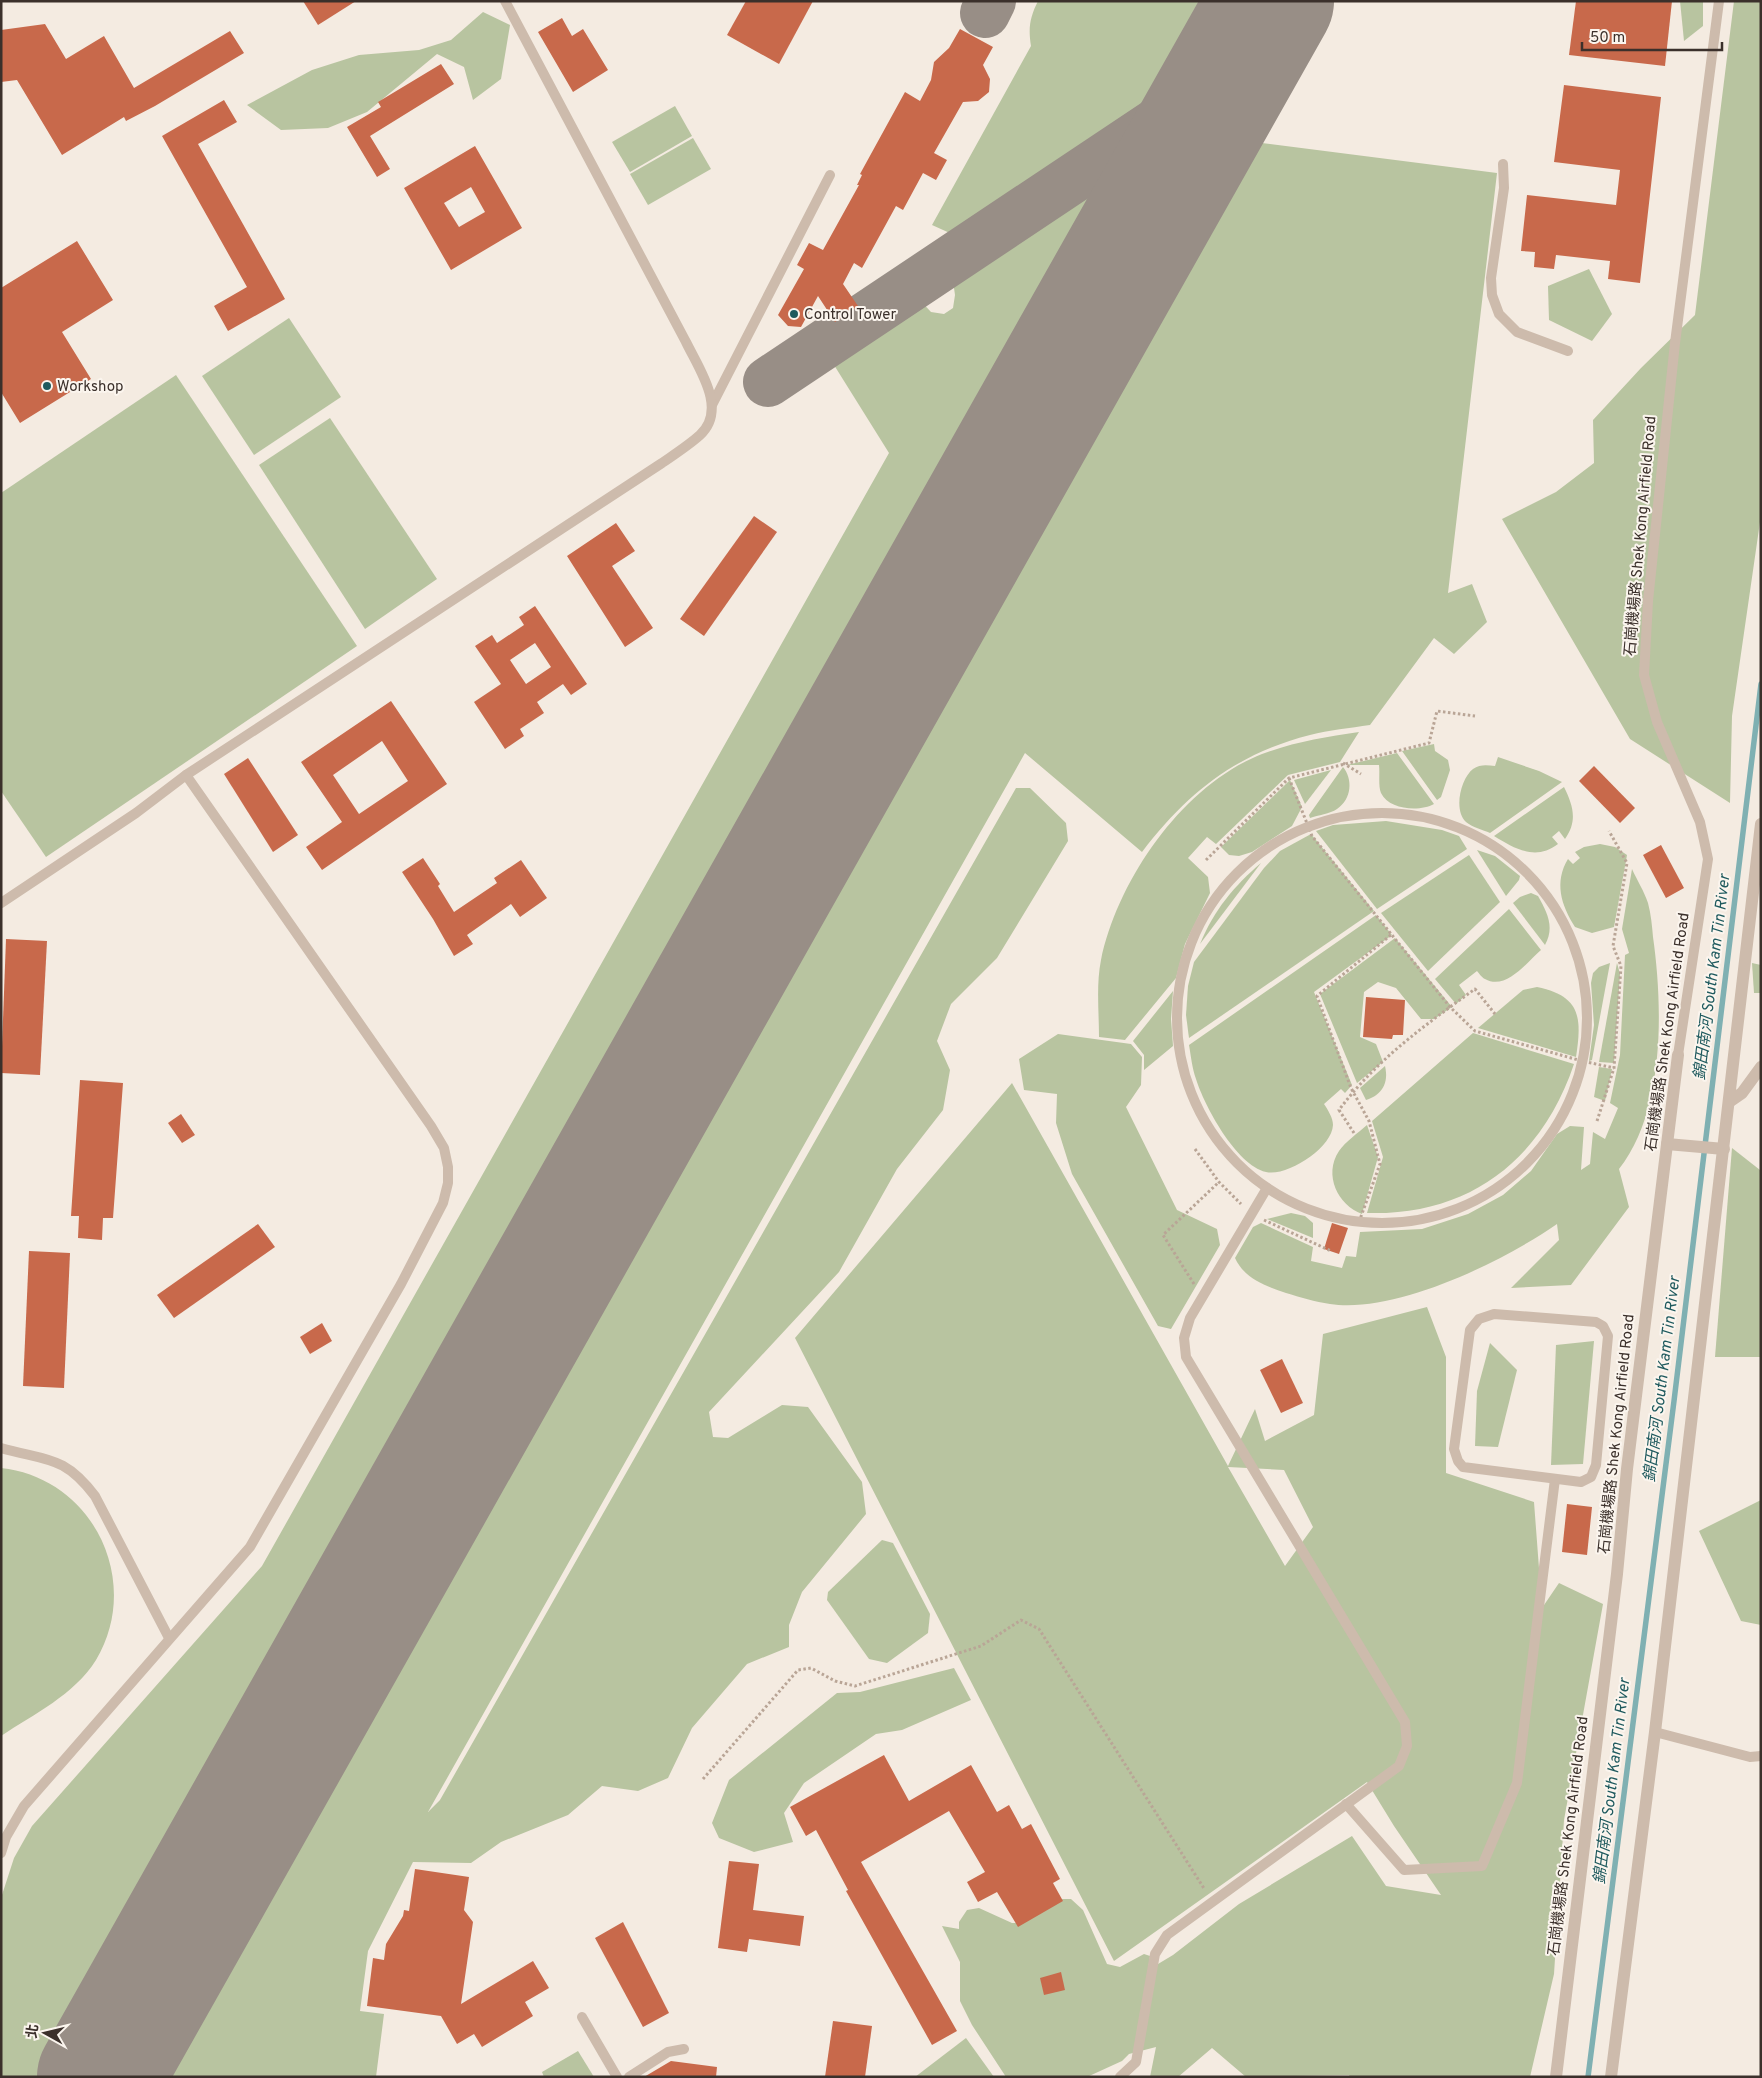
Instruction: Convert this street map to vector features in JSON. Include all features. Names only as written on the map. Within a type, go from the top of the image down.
[{"type":"street","points":[[1611,2077],[1655,1732],[1758,874],[1761,824]]},
{"type":"street","name":"石崗機場路 Shek Kong Airfield Road","points":[[1556,2077],[1678,1055]]},
{"type":"street","points":[[1730,1102],[1742,1093],[1761,1067]]},
{"type":"street","points":[[1667,1144],[1724,1149]]},
{"type":"lane","points":[[2,901],[136,813],[186,775],[662,463],[701,434],[711,419],[712,404],[706,385],[686,342],[505,1]]},
{"type":"lane","name":"石崗機場路 Shek Kong Airfield Road","points":[[1678,1055],[1708,859],[1700,822],[1657,722],[1644,675],[1648,601],[1675,343],[1719,1]]},
{"type":"lane","points":[[1503,164],[1504,188],[1491,278],[1492,295],[1499,314],[1517,332],[1568,351]]},
{"type":"lane","points":[[712,404],[830,175]]},
{"type":"lane","points":[[1,1853],[6,1837],[24,1806],[170,1638],[213,1592],[250,1547],[435,1220],[443,1203],[448,1175],[444,1148],[431,1126],[186,775]]},
{"type":"lane","points":[[1381,812],[1422,816],[1454,825],[1476,835],[1517,863],[1550,900],[1563,921],[1576,951],[1585,992],[1587,1016],[1582,1062],[1574,1090],[1551,1134],[1519,1171],[1499,1186],[1456,1210],[1432,1217],[1383,1224],[1358,1222],[1310,1210],[1266,1188],[1230,1155],[1214,1136],[1198,1107],[1180,1052],[1178,1019],[1179,994],[1190,946],[1200,923],[1228,882],[1265,849],[1309,826],[1357,813],[1381,812]]},
{"type":"lane","points":[[1120,2077],[1136,2062],[1154,1954],[1167,1935],[1399,1766],[1407,1746],[1404,1722],[1186,1357],[1184,1338],[1190,1318],[1266,1188]]},
{"type":"lane","points":[[1494,1314],[1596,1322],[1603,1326],[1608,1336],[1596,1465],[1591,1476],[1582,1482],[1555,1479],[1463,1467],[1458,1461],[1454,1449],[1470,1330],[1479,1319],[1494,1314]]},
{"type":"lane","points":[[1,1448],[47,1458],[67,1466],[80,1476],[96,1496],[170,1638]]},
{"type":"lane","points":[[1346,1804],[1404,1870],[1482,1866],[1517,1783],[1555,1479]]},
{"type":"lane","points":[[1655,1732],[1750,1757],[1761,1756]]},
{"type":"lane","points":[[582,2016],[617,2077]]},
{"type":"lane","points":[[629,2077],[668,2052],[684,2049]]},
{"type":"path","points":[[1206,860],[1289,778],[1429,743],[1437,711],[1476,716]]},
{"type":"path","points":[[1343,763],[1361,774]]},
{"type":"path","points":[[1289,778],[1312,836],[1450,1007],[1475,1031],[1582,1062],[1614,1068]]},
{"type":"path","points":[[1597,1120],[1614,1068],[1621,966],[1613,946],[1627,863],[1609,831]]},
{"type":"path","points":[[1358,1222],[1380,1164],[1369,1121],[1351,1088],[1317,996],[1392,934]]},
{"type":"path","points":[[1354,1133],[1339,1110],[1355,1088],[1402,1042],[1475,989],[1495,1014]]},
{"type":"path","points":[[1202,1298],[1164,1235],[1219,1182]]},
{"type":"path","points":[[703,1779],[798,1670],[811,1668],[835,1681],[855,1686],[981,1646],[1021,1620],[1039,1628],[1212,1901]]},
{"type":"green space","points":[[1038,1],[1217,1],[1157,109],[963,239],[932,225],[1031,46],[1030,23]]},
{"type":"green space","points":[[1680,1],[1703,1],[1703,26],[1684,41]]},
{"type":"green space","points":[[1734,1],[1761,1],[1761,515],[1732,716],[1730,803],[1630,739],[1502,519],[1556,492],[1594,463],[1593,420],[1641,368],[1695,315]]},
{"type":"green space","points":[[483,12],[510,25],[501,79],[473,100],[464,67],[437,54],[367,112],[328,128],[281,130],[247,105],[312,70],[359,55],[419,50],[451,40]]},
{"type":"green space","points":[[675,106],[692,136],[630,172],[612,142]]},
{"type":"green space","points":[[693,138],[711,169],[648,205],[630,174]]},
{"type":"green space","points":[[1254,142],[1497,173],[1448,593],[1472,584],[1487,622],[1454,654],[1434,638],[1370,725],[1332,730],[1283,743],[1236,765],[1216,778],[1177,811],[1142,852],[1025,753],[428,1812],[440,1800],[1016,788],[1030,788],[1066,823],[1068,841],[997,958],[951,1004],[937,1041],[950,1070],[943,1110],[897,1169],[839,1272],[709,1412],[713,1437],[728,1438],[782,1405],[808,1407],[862,1482],[866,1514],[802,1592],[789,1625],[789,1647],[747,1664],[692,1728],[668,1778],[638,1791],[602,1786],[568,1815],[501,1842],[471,1863],[413,1862],[368,1951],[360,2011],[384,2014],[376,2077],[162,2077]]},
{"type":"green space","points":[[1134,151],[47,2077],[1,2077],[1,1898],[14,1858],[32,1826],[262,1566],[889,453],[829,357],[916,296],[931,312],[944,314],[953,308],[955,295],[952,274]]},
{"type":"green space","points":[[1589,269],[1612,314],[1592,341],[1549,320],[1548,286]]},
{"type":"green space","points":[[289,318],[341,397],[254,455],[202,376]]},
{"type":"green space","points":[[176,375],[357,646],[46,857],[1,791],[1,493]]},
{"type":"green space","points":[[330,418],[437,579],[365,629],[259,465]]},
{"type":"green space","points":[[1359,732],[1340,762],[1288,775],[1216,844],[1207,837],[1188,858],[1208,877],[1210,893],[1185,944],[1176,978],[1125,1040],[1099,1037],[1099,969],[1110,929],[1122,898],[1139,867],[1158,838],[1181,811],[1206,788],[1233,768],[1262,754],[1298,743]]},
{"type":"green space","points":[[1434,744],[1435,751],[1448,760],[1450,770],[1441,797],[1437,800],[1402,751]]},
{"type":"green space","points":[[1397,753],[1434,804],[1428,807],[1413,809],[1391,803],[1385,799],[1380,790],[1379,765],[1347,765]]},
{"type":"green space","points":[[1498,757],[1539,771],[1562,782],[1490,833],[1466,822],[1462,817],[1459,802],[1462,787],[1469,773],[1476,767],[1495,766]]},
{"type":"green space","points":[[1343,767],[1349,783],[1346,800],[1334,811],[1310,818],[1309,815]]},
{"type":"green space","points":[[1331,770],[1305,804],[1294,780]]},
{"type":"green space","points":[[1290,780],[1302,807],[1292,826],[1252,852],[1239,856],[1229,855],[1221,847]]},
{"type":"green space","points":[[1564,787],[1572,807],[1573,819],[1572,826],[1565,839],[1559,831],[1552,837],[1558,844],[1542,852],[1526,851],[1518,849],[1494,836]]},
{"type":"green space","points":[[1386,821],[1442,830],[1459,836],[1467,849],[1377,909],[1316,831],[1333,825]]},
{"type":"green space","points":[[1311,834],[1374,911],[1189,1038],[1186,1015],[1188,986],[1194,962],[1264,868],[1280,851]]},
{"type":"green space","points":[[1600,844],[1615,847],[1627,855],[1614,927],[1592,933],[1575,927],[1563,902],[1560,885],[1561,876],[1568,859],[1573,864],[1580,858],[1575,852],[1584,847]]},
{"type":"green space","points":[[1477,850],[1495,856],[1520,876],[1506,896]]},
{"type":"green space","points":[[1469,855],[1500,902],[1428,971],[1381,913]]},
{"type":"green space","points":[[1261,863],[1200,944],[1218,909],[1242,881]]},
{"type":"green space","points":[[1632,869],[1648,903],[1656,965],[1659,1026],[1653,1089],[1645,1118],[1634,1145],[1619,1169],[1629,1207],[1571,1285],[1511,1288],[1559,1240],[1557,1224],[1508,1254],[1448,1282],[1386,1301],[1357,1305],[1319,1302],[1270,1287],[1244,1271],[1235,1258],[1253,1227],[1261,1223],[1313,1247],[1311,1261],[1342,1268],[1346,1256],[1356,1257],[1360,1232],[1422,1229],[1468,1214],[1503,1195],[1531,1171],[1557,1134],[1570,1126],[1584,1127],[1581,1170],[1590,1164],[1593,1132],[1605,1139],[1618,1108],[1610,1103],[1620,1055],[1625,955],[1629,953],[1622,929]]},
{"type":"green space","points":[[1531,893],[1538,896],[1549,920],[1550,926],[1545,945],[1513,903],[1520,897]]},
{"type":"green space","points":[[1509,909],[1541,950],[1516,974],[1501,981],[1493,982],[1485,979],[1477,971],[1459,985],[1466,995],[1456,1004],[1435,979]]},
{"type":"green space","points":[[1376,915],[1392,935],[1314,992],[1352,1085],[1345,1093],[1341,1089],[1324,1104],[1333,1122],[1331,1134],[1325,1143],[1307,1159],[1296,1165],[1285,1170],[1266,1172],[1255,1167],[1244,1158],[1223,1133],[1200,1090],[1189,1045]]},
{"type":"green space","points":[[1395,938],[1452,1007],[1434,1019],[1421,1019],[1396,988],[1378,982],[1364,992],[1360,1037],[1376,1044],[1383,1062],[1357,1083],[1320,994]]},
{"type":"green space","points":[[1610,963],[1592,1060],[1589,1061],[1594,1025],[1591,983],[1593,973],[1599,967]]},
{"type":"green space","points":[[1617,963],[1620,974],[1614,1063],[1599,1062]]},
{"type":"green space","points":[[1752,963],[1761,965],[1761,993],[1754,993]]},
{"type":"green space","points":[[1537,987],[1562,996],[1575,1011],[1579,1031],[1576,1057],[1478,1028],[1523,990]]},
{"type":"green space","points":[[1173,991],[1171,1019],[1173,1046],[1144,1070],[1144,1055],[1133,1041]]},
{"type":"green space","points":[[1473,1033],[1574,1064],[1560,1098],[1543,1128],[1522,1154],[1497,1175],[1469,1192],[1438,1204],[1404,1211],[1367,1213],[1383,1157],[1372,1121]]},
{"type":"green space","points":[[1058,1034],[1131,1044],[1142,1057],[1141,1085],[1126,1107],[1177,1210],[1217,1229],[1220,1245],[1171,1329],[1158,1326],[1072,1174],[1056,1123],[1057,1094],[1024,1090],[1019,1059]]},
{"type":"green space","points":[[1385,1066],[1386,1078],[1383,1088],[1372,1098],[1366,1100],[1360,1088]]},
{"type":"green space","points":[[1599,1067],[1612,1069],[1605,1101],[1594,1097]]},
{"type":"green space","points":[[1012,1083],[1228,1466],[1255,1409],[1265,1441],[1314,1415],[1323,1334],[1427,1307],[1446,1357],[1446,1473],[1534,1502],[1542,1608],[1559,1583],[1603,1604],[1564,1820],[1554,1974],[1530,2077],[1350,2077],[1349,2075],[1246,2077],[1212,2048],[1178,2077],[1150,2077],[1156,2047],[1129,2054],[1122,2061],[1087,2077],[1006,2077],[972,2025],[960,2001],[960,1962],[942,1926],[959,1929],[959,1922],[967,1910],[979,1908],[1012,1923],[1021,1923],[1059,1899],[1071,1899],[1083,1910],[1107,1964],[1120,1967],[1144,1954],[1150,1956],[1148,1970],[1173,1955],[1239,1904],[1352,1836],[1386,1886],[1441,1895],[1394,1826],[1367,1782],[1114,1961],[795,1338]],"holes":[[[1228,1467],[1284,1470],[1313,1527],[1285,1566]]]},
{"type":"green space","points":[[1367,1125],[1378,1157],[1362,1214],[1353,1210],[1340,1196],[1333,1179],[1332,1170],[1334,1160],[1339,1151]]},
{"type":"green space","points":[[1732,1148],[1760,1170],[1761,1173],[1761,1357],[1715,1357]]},
{"type":"green space","points":[[1291,1213],[1305,1216],[1313,1223],[1313,1238],[1267,1219]]},
{"type":"green space","points":[[1594,1341],[1583,1464],[1551,1465],[1556,1345]]},
{"type":"green space","points":[[1490,1343],[1517,1370],[1498,1447],[1475,1446],[1477,1391]]},
{"type":"green space","points":[[1,1468],[33,1476],[61,1491],[84,1512],[101,1538],[111,1567],[114,1598],[109,1629],[96,1660],[87,1672],[77,1684],[53,1703],[1,1736]]},
{"type":"green space","points":[[1761,1500],[1761,1625],[1741,1621],[1699,1531]]},
{"type":"green space","points":[[882,1540],[893,1543],[930,1614],[928,1633],[887,1663],[869,1659],[827,1600],[828,1592]]},
{"type":"green space","points":[[954,1668],[971,1700],[902,1730],[876,1734],[804,1783],[784,1813],[793,1842],[754,1852],[719,1838],[712,1823],[729,1780],[837,1693],[860,1692]]},
{"type":"green space","points":[[966,2038],[994,2077],[915,2077]]},
{"type":"green space","points":[[578,2051],[594,2077],[544,2077],[542,2072]]},
{"type":"building","points":[[303,1],[356,1],[318,25]]},
{"type":"building","points":[[746,1],[813,1],[779,64],[727,35]]},
{"type":"building","points":[[1576,1],[1672,1],[1665,66],[1569,55]]},
{"type":"building","points":[[562,18],[572,36],[583,29],[608,70],[573,92],[538,32]]},
{"type":"building","points":[[45,24],[66,59],[104,36],[134,88],[230,31],[244,53],[155,106],[126,121],[124,117],[62,155],[17,80],[1,82],[1,30]]},
{"type":"building","points":[[960,29],[993,47],[983,65],[990,79],[989,92],[978,101],[963,102],[934,153],[947,160],[936,180],[923,173],[903,210],[896,206],[862,268],[854,263],[843,284],[858,306],[835,322],[818,296],[801,327],[788,326],[778,315],[804,269],[797,265],[809,243],[823,250],[859,185],[857,185],[862,175],[860,174],[905,92],[920,101],[931,80],[934,62],[949,48]]},
{"type":"building","points":[[441,64],[454,84],[370,136],[390,169],[377,177],[347,127],[381,107],[378,102]]},
{"type":"building","points":[[1564,85],[1661,97],[1640,283],[1608,279],[1610,261],[1556,255],[1554,269],[1534,267],[1535,252],[1521,251],[1527,195],[1616,205],[1620,170],[1554,162]]},
{"type":"building","points":[[224,100],[237,122],[198,144],[285,299],[228,331],[214,306],[247,287],[162,136]]},
{"type":"building","points":[[475,146],[522,228],[451,270],[404,188]],"holes":[[[471,187],[485,212],[459,227],[444,203]]]},
{"type":"building","points":[[77,241],[113,300],[62,332],[91,379],[20,423],[1,392],[1,288]]},
{"type":"building","points":[[754,516],[777,532],[704,636],[680,619]]},
{"type":"building","points":[[616,523],[635,551],[612,566],[653,628],[625,647],[567,556]]},
{"type":"building","points":[[535,606],[587,684],[571,695],[563,684],[537,702],[544,713],[520,729],[524,736],[505,749],[474,702],[501,684],[475,646],[492,635],[497,643],[524,625],[519,617]],"holes":[[[535,643],[551,667],[526,684],[510,660]]]},
{"type":"building","points":[[391,701],[447,784],[322,870],[306,847],[342,822],[301,762]],"holes":[[[382,741],[408,781],[359,814],[333,775]]]},
{"type":"building","points":[[248,758],[298,835],[273,852],[224,774]]},
{"type":"building","points":[[1594,766],[1635,808],[1620,823],[1579,781]]},
{"type":"building","points":[[1661,845],[1684,888],[1666,898],[1643,855]]},
{"type":"building","points":[[423,858],[440,884],[438,886],[454,912],[497,883],[494,878],[521,860],[547,898],[520,917],[511,904],[467,935],[473,944],[454,956],[433,919],[402,872]]},
{"type":"building","points":[[6,939],[47,941],[40,1075],[1,1073]]},
{"type":"building","points":[[1366,997],[1405,1000],[1403,1035],[1393,1035],[1392,1039],[1363,1037]]},
{"type":"building","points":[[80,1080],[123,1083],[113,1218],[103,1218],[102,1240],[78,1238],[79,1216],[71,1216]]},
{"type":"building","points":[[181,1114],[195,1135],[182,1143],[168,1123]]},
{"type":"building","points":[[1332,1223],[1348,1228],[1339,1254],[1324,1249]]},
{"type":"building","points":[[258,1224],[275,1247],[174,1318],[157,1295]]},
{"type":"building","points":[[29,1251],[70,1253],[64,1388],[23,1386]]},
{"type":"building","points":[[322,1323],[332,1341],[310,1354],[300,1337]]},
{"type":"building","points":[[1282,1359],[1303,1403],[1281,1413],[1260,1370]]},
{"type":"building","points":[[1567,1504],[1592,1507],[1587,1555],[1562,1552]]},
{"type":"building","points":[[884,1755],[909,1801],[971,1765],[997,1812],[1009,1805],[1022,1829],[1031,1824],[1060,1879],[1053,1883],[1063,1901],[1018,1927],[997,1892],[978,1902],[967,1882],[985,1872],[949,1811],[861,1862],[957,2031],[932,2045],[846,1891],[848,1890],[816,1830],[806,1836],[790,1807]]},
{"type":"building","points":[[729,1861],[759,1864],[753,1910],[804,1916],[800,1946],[749,1939],[747,1952],[718,1948]]},
{"type":"building","points":[[415,1869],[469,1877],[464,1910],[473,1922],[461,2004],[533,1961],[549,1988],[525,2002],[533,2016],[482,2047],[474,2034],[457,2044],[441,2016],[367,2006],[373,1958],[384,1960],[386,1944],[403,1916],[404,1910],[409,1911]]},
{"type":"building","points":[[623,1922],[669,2013],[643,2027],[595,1938]]},
{"type":"building","points":[[1061,1972],[1065,1990],[1044,1995],[1040,1978]]},
{"type":"building","points":[[833,2021],[872,2026],[865,2077],[825,2077]]},
{"type":"building","points":[[671,2061],[717,2067],[716,2077],[644,2077]]},
{"type":"waterway","name":"錦田南河 South Kam Tin River","points":[[1588,2077],[1674,1401],[1761,684]]},
{"type":"taxiway","points":[[985,13],[991,1]]},
{"type":"taxiway","points":[[768,382],[1231,73]]},
{"type":"runway","points":[[100,2077],[1271,1]]},
{"type":"place","name":"Control Tower","points":[[794,314]]},
{"type":"place","name":"Workshop","points":[[47,386]]}]
